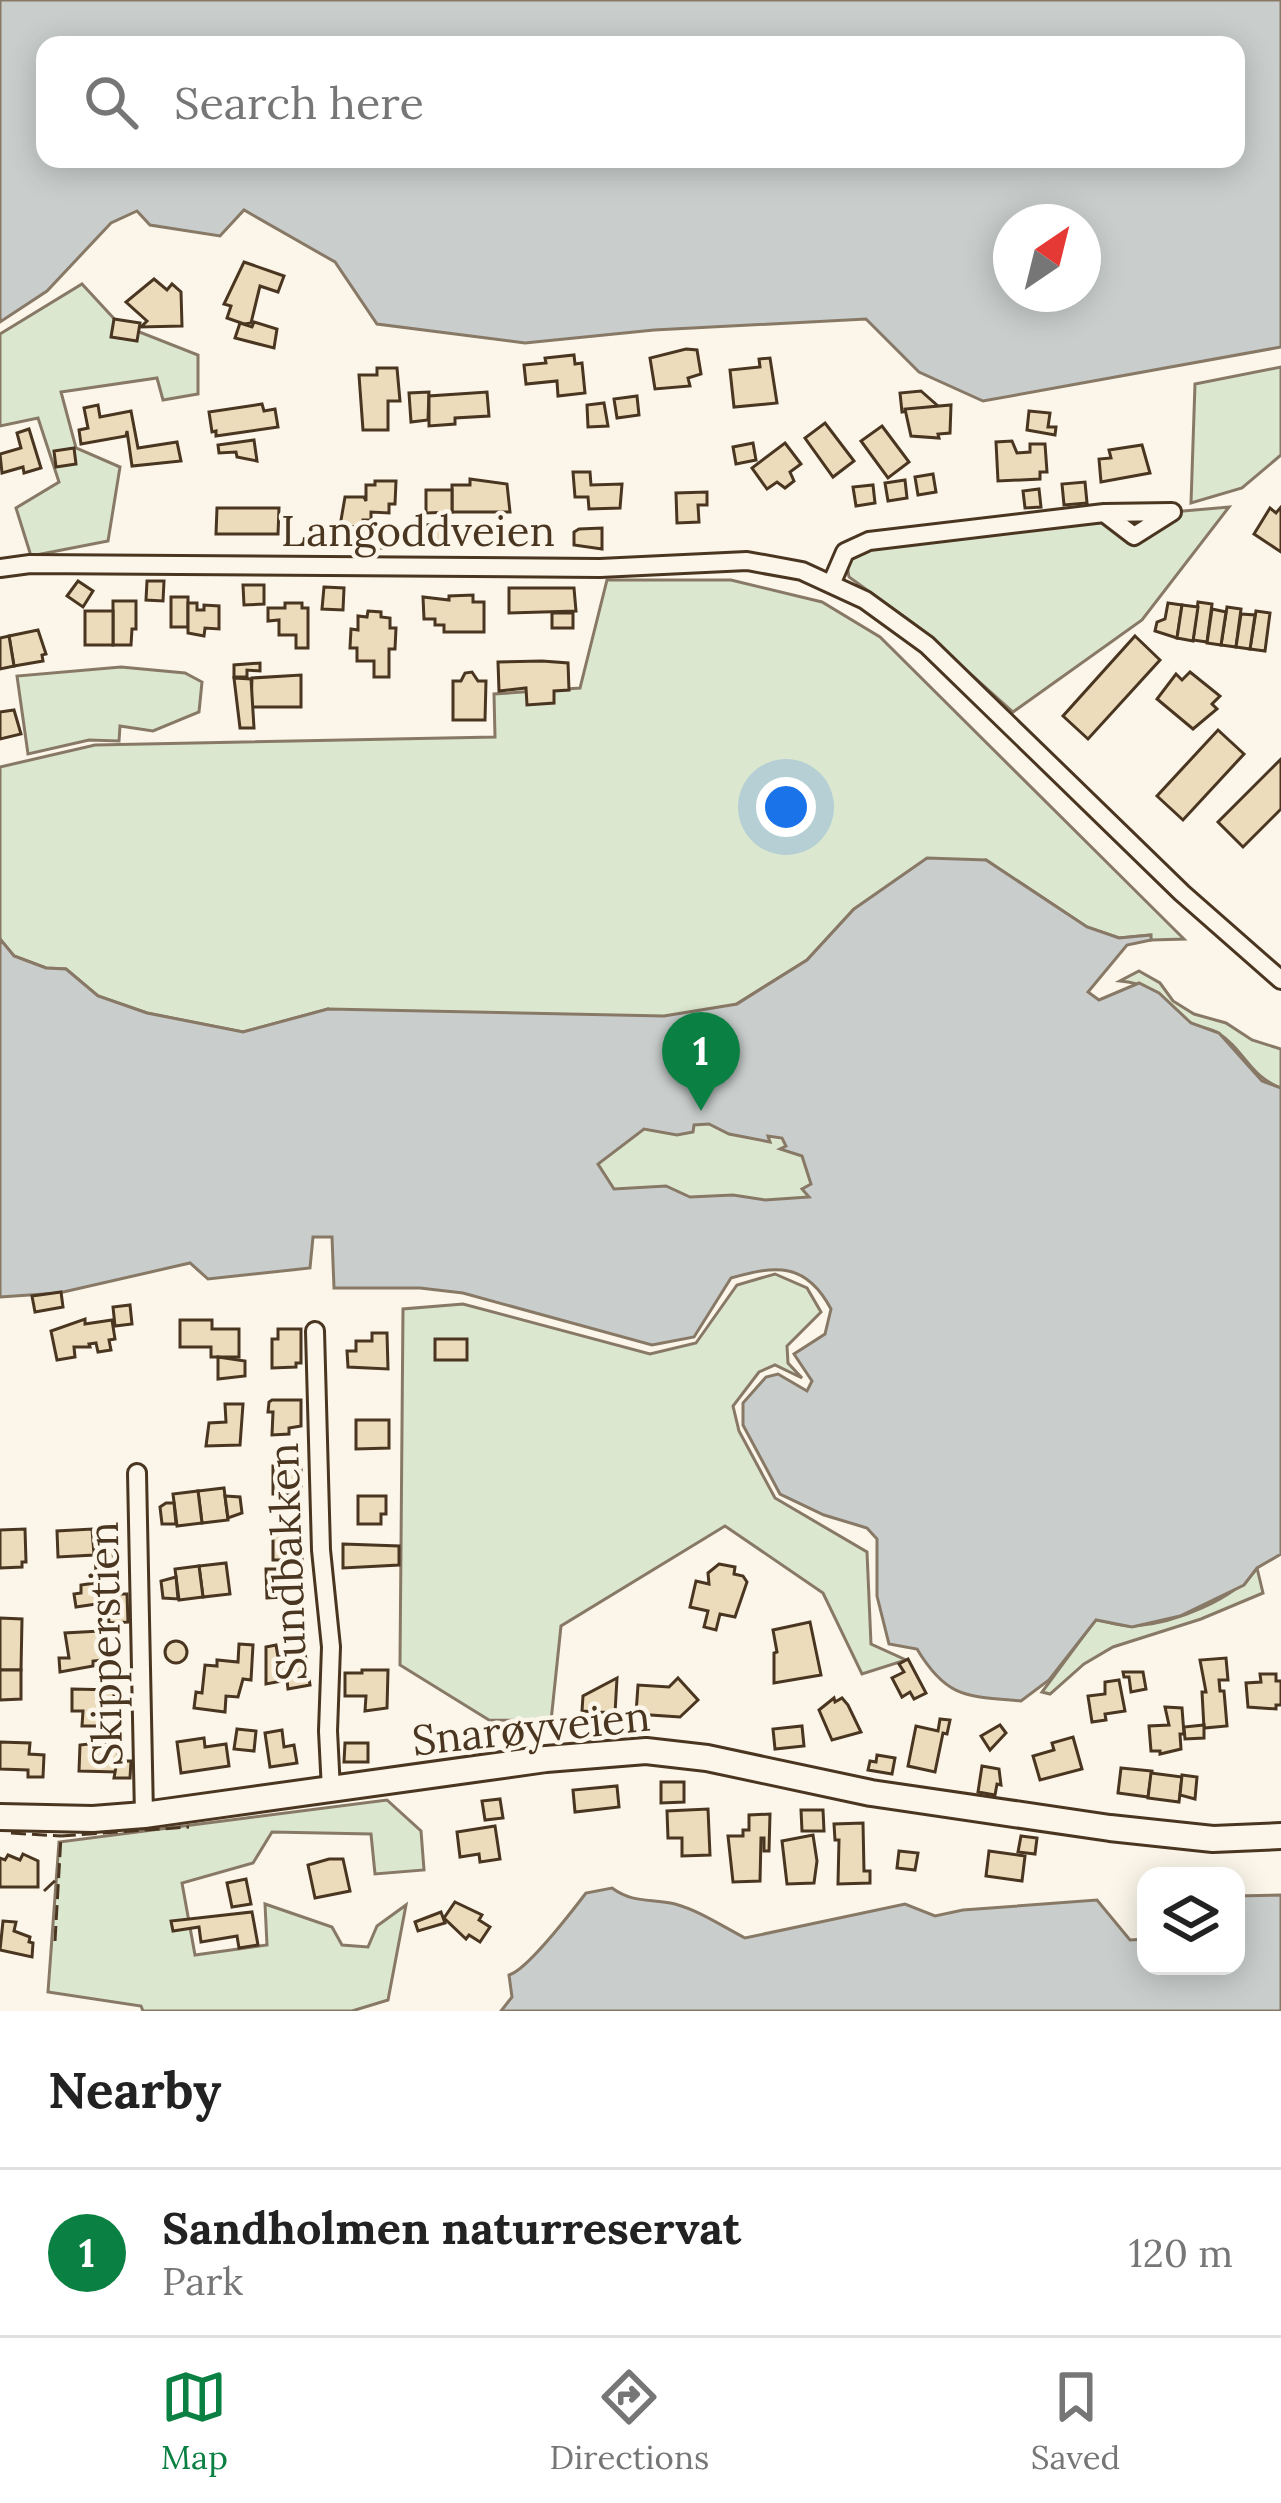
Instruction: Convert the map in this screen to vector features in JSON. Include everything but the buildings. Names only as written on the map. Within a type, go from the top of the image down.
[{"type":"street","points":[[832,582],[845,552],[869,541],[1105,513]]},
{"type":"street","name":"Langoddveien","points":[[0,568],[30,564],[600,568],[747,561],[778,564],[832,582],[928,645],[1182,893],[1281,980]]},
{"type":"street","name":"Sundbakken","points":[[315,1331],[321,1550],[332,1647],[331,1790]]},
{"type":"street","name":"Skipperstien","points":[[137,1473],[144,1815]]},
{"type":"street","name":"Snarøyveien","points":[[0,1817],[144,1815],[546,1759],[646,1750],[871,1793],[1110,1828],[1213,1839],[1281,1836]]},
{"type":"green space","points":[[82,284],[119,324],[198,355],[198,394],[163,400],[157,378],[61,392],[76,448],[120,467],[108,541],[31,556],[16,508],[59,482],[38,418],[0,426],[0,334]]},
{"type":"green space","points":[[1281,367],[1281,455],[1242,488],[1191,503],[1195,384]]},
{"type":"green space","points":[[1229,507],[1142,620],[1013,712],[918,627],[849,577],[846,560],[869,541],[1104,513],[1134,536],[1172,512]]},
{"type":"green space","points":[[607,580],[731,580],[822,602],[880,637],[1184,939],[1119,938],[1087,927],[986,860],[854,909],[807,960],[738,1003],[936,1214],[475,1200],[328,1009],[243,1032],[147,1013],[98,996],[66,969],[46,968],[14,956],[0,939],[0,767],[95,745],[495,737],[494,694],[580,688]]},
{"type":"green space","points":[[121,667],[185,673],[202,682],[199,712],[153,731],[120,726],[119,741],[89,740],[28,754],[17,676]]},
{"type":"green space","points":[[1139,971],[1194,1014],[1281,1049],[1281,1088],[1261,1077],[1218,1033],[1191,1023],[1144,986],[1120,981]]},
{"type":"green space","points":[[775,1274],[807,1288],[821,1312],[787,1346],[788,1363],[802,1378],[775,1365],[759,1372],[733,1406],[739,1431],[775,1498],[867,1552],[871,1644],[906,1660],[862,1674],[823,1593],[725,1526],[561,1626],[551,1721],[489,1720],[400,1665],[403,1309],[463,1304],[650,1354],[696,1343],[737,1285]]},
{"type":"green space","points":[[1257,1568],[1263,1593],[1113,1647],[1084,1664],[1050,1694],[1042,1692],[1096,1619],[1135,1626],[1185,1615],[1218,1600]]},
{"type":"green space","points":[[387,1800],[421,1831],[424,1870],[375,1874],[371,1834],[272,1832],[253,1863],[182,1883],[195,1955],[267,1945],[265,1904],[332,1927],[342,1945],[368,1947],[377,1926],[406,1905],[388,2000],[352,2011],[143,2011],[141,2006],[48,1992],[59,1842]]},
{"type":"shaded area","points":[[0,0],[1281,0],[1281,347],[983,401],[919,372],[866,319],[654,330],[525,343],[377,324],[335,262],[244,210],[220,236],[150,225],[137,211],[111,223],[47,291],[0,322]]},
{"type":"shaded area","points":[[927,858],[986,860],[1087,927],[1119,938],[1151,935],[1151,940],[1127,945],[1088,992],[1099,1000],[1139,983],[1159,993],[1191,1023],[1219,1033],[1262,1081],[1281,1088],[1281,1554],[1257,1568],[1244,1585],[1180,1616],[1132,1627],[1096,1620],[1049,1680],[1021,1701],[960,1692],[938,1678],[917,1649],[889,1644],[877,1596],[877,1539],[867,1528],[780,1494],[743,1425],[743,1403],[766,1377],[778,1374],[807,1391],[812,1381],[794,1354],[825,1334],[831,1309],[800,1275],[776,1270],[731,1278],[694,1337],[652,1345],[463,1293],[334,1288],[332,1237],[313,1237],[310,1268],[208,1279],[190,1263],[59,1293],[0,1297],[0,939],[14,956],[46,968],[66,969],[98,996],[147,1013],[243,1032],[328,1009],[664,1016],[737,1004],[807,960],[854,909]],"holes":[[[709,1124],[729,1134],[770,1142],[768,1136],[782,1138],[786,1146],[780,1149],[802,1156],[811,1184],[802,1189],[809,1197],[690,1197],[666,1186],[614,1189],[598,1164],[644,1129],[677,1135],[693,1132],[694,1125]]]},
{"type":"shaded area","points":[[612,1888],[635,1899],[684,1907],[745,1938],[905,1904],[935,1916],[1097,1900],[1130,1940],[1137,1940],[1137,1975],[1245,1975],[1245,1896],[1281,1895],[1281,2011],[501,2011],[512,1997],[509,1975],[538,1951],[586,1893]]},
{"type":"fence","points":[[55,1941],[61,1836],[189,1827]]},
{"type":"fence","points":[[11,1833],[61,1836]]},
{"type":"fence","points":[[44,1891],[59,1877]]},
{"type":"place","name":"Sandholmen naturreservat","points":[[701,1111]]}]
